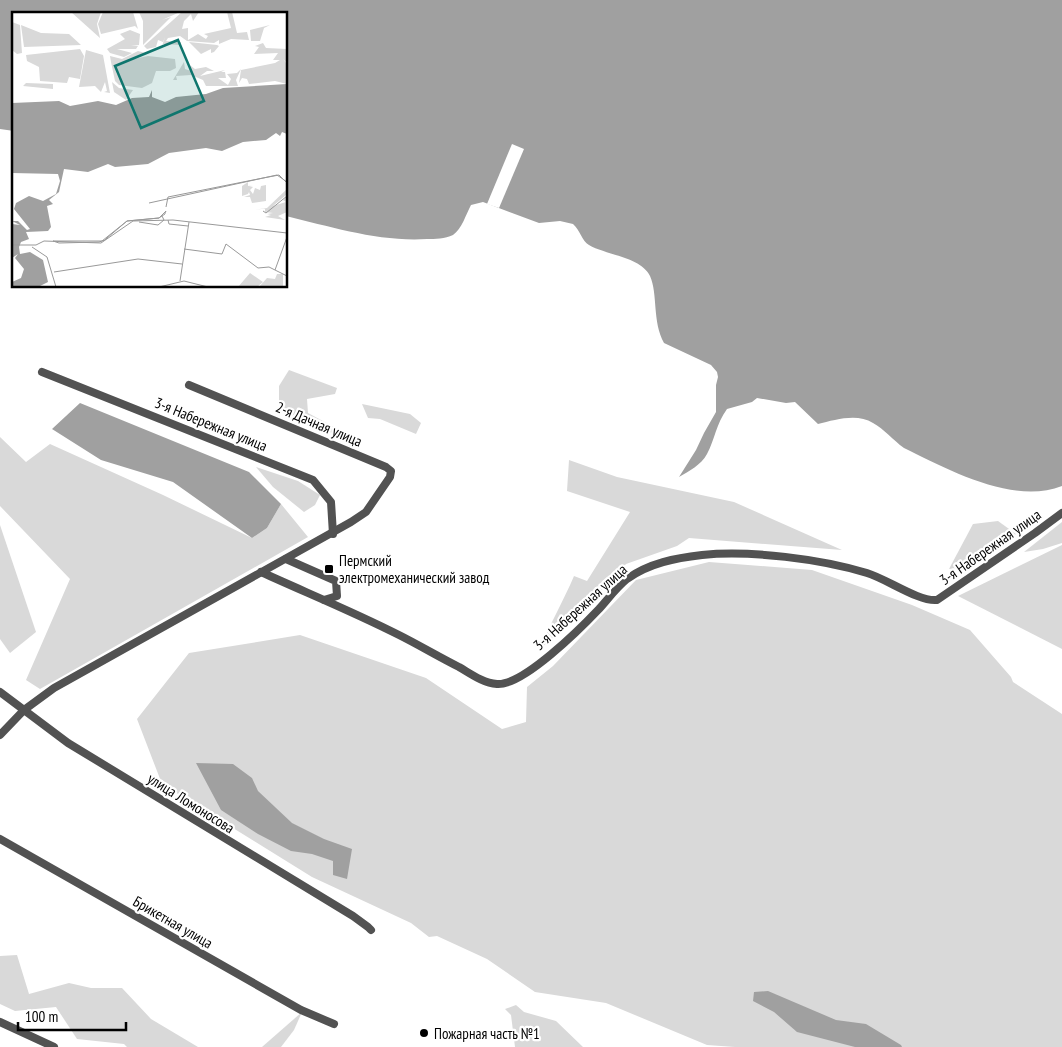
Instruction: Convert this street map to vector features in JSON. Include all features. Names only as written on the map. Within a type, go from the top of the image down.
[{"type":"street","name":"3-я Набережная улица","points":[[42,372],[313,480],[331,502],[333,534]]},
{"type":"street","name":"2-я Дачная улица","points":[[189,385],[390,469],[390,477],[366,512],[333,534]]},
{"type":"street","name":"3-я Набережная улица","points":[[261,572],[398,634],[484,681],[504,684],[516,679],[571,637],[627,580],[654,565],[672,559],[703,555],[749,554],[818,562],[867,573],[922,598],[937,600],[1062,513]]},
{"type":"street","points":[[0,735],[24,710],[54,688],[261,572],[333,534]]},
{"type":"street","points":[[286,559],[336,581],[337,596],[324,600]]},
{"type":"street","name":"улица Ломоносова","points":[[0,692],[68,743],[353,916],[371,930]]},
{"type":"street","name":"Брикетная улица","points":[[0,839],[301,1010],[334,1024]]},
{"type":"street","points":[[0,1022],[54,1047]]},
{"type":"shaded area","points":[[0,0],[1062,0],[1062,486],[1043,491],[1023,491],[981,482],[961,475],[904,448],[881,428],[867,420],[846,418],[818,424],[795,402],[786,403],[757,398],[752,402],[727,409],[720,420],[710,448],[704,458],[679,477],[716,412],[716,385],[718,377],[717,372],[711,365],[664,343],[656,317],[654,291],[650,276],[639,265],[631,260],[589,245],[573,224],[560,221],[539,223],[483,202],[471,205],[461,225],[453,235],[437,239],[373,236],[288,216],[288,12],[12,12],[12,131],[0,129]]},
{"type":"shaded area","points":[[289,370],[337,388],[335,394],[307,399],[308,413],[358,440],[308,426],[283,410],[279,404],[279,386]]},
{"type":"shaded area","points":[[80,403],[249,472],[281,504],[267,528],[252,538],[173,482],[101,460],[52,429]]},
{"type":"shaded area","points":[[362,404],[410,414],[421,423],[416,434],[380,419],[368,418]]},
{"type":"shaded area","points":[[0,437],[26,462],[50,444],[252,538],[267,528],[281,504],[308,537],[40,689],[26,680],[70,579],[0,506]]},
{"type":"shaded area","points":[[569,460],[617,477],[734,502],[842,550],[689,538],[677,546],[626,564],[574,620],[541,648],[574,576],[587,581],[630,512],[567,491]]},
{"type":"shaded area","points":[[256,467],[298,481],[320,495],[315,505],[304,512],[273,487]]},
{"type":"shaded area","points":[[998,521],[1016,534],[966,567],[949,569],[973,524]]},
{"type":"shaded area","points":[[1062,522],[1062,543],[1024,552]]},
{"type":"shaded area","points":[[0,525],[36,632],[10,653],[0,639]]},
{"type":"shaded area","points":[[1062,545],[1062,649],[958,596]]},
{"type":"shaded area","points":[[709,562],[812,570],[912,605],[970,630],[1011,677],[1013,682],[1062,714],[1062,1047],[735,1047],[707,1045],[606,1003],[535,992],[487,959],[437,936],[429,937],[411,923],[312,877],[162,784],[137,719],[189,653],[300,635],[426,678],[502,729],[526,722],[527,687],[553,666],[636,580]]},
{"type":"shaded area","points":[[196,763],[233,764],[252,778],[258,791],[292,823],[324,839],[352,849],[347,879],[333,875],[333,861],[312,854],[291,851],[258,834],[221,810]]},
{"type":"shaded area","points":[[17,955],[29,994],[69,983],[91,988],[122,988],[151,1019],[198,1047],[127,1047],[124,1044],[77,1039],[56,1007],[15,1011],[0,1004],[0,956]]},
{"type":"shaded area","points":[[768,991],[836,1020],[866,1024],[902,1047],[855,1047],[797,1032],[774,1012],[753,1001],[754,992]]},
{"type":"shaded area","points":[[516,1005],[524,1012],[556,1021],[583,1047],[515,1047],[511,1015],[505,1009]]},
{"type":"shaded area","points":[[302,1012],[294,1030],[281,1047],[262,1047]]},
{"type":"pier","points":[[512,144],[524,149],[499,208],[487,204]]},
{"type":"place","name":"Пермский электромеханический завод","points":[[329,569]]},
{"type":"place","name":"Пожарная часть №1","points":[[424,1033]]}]
